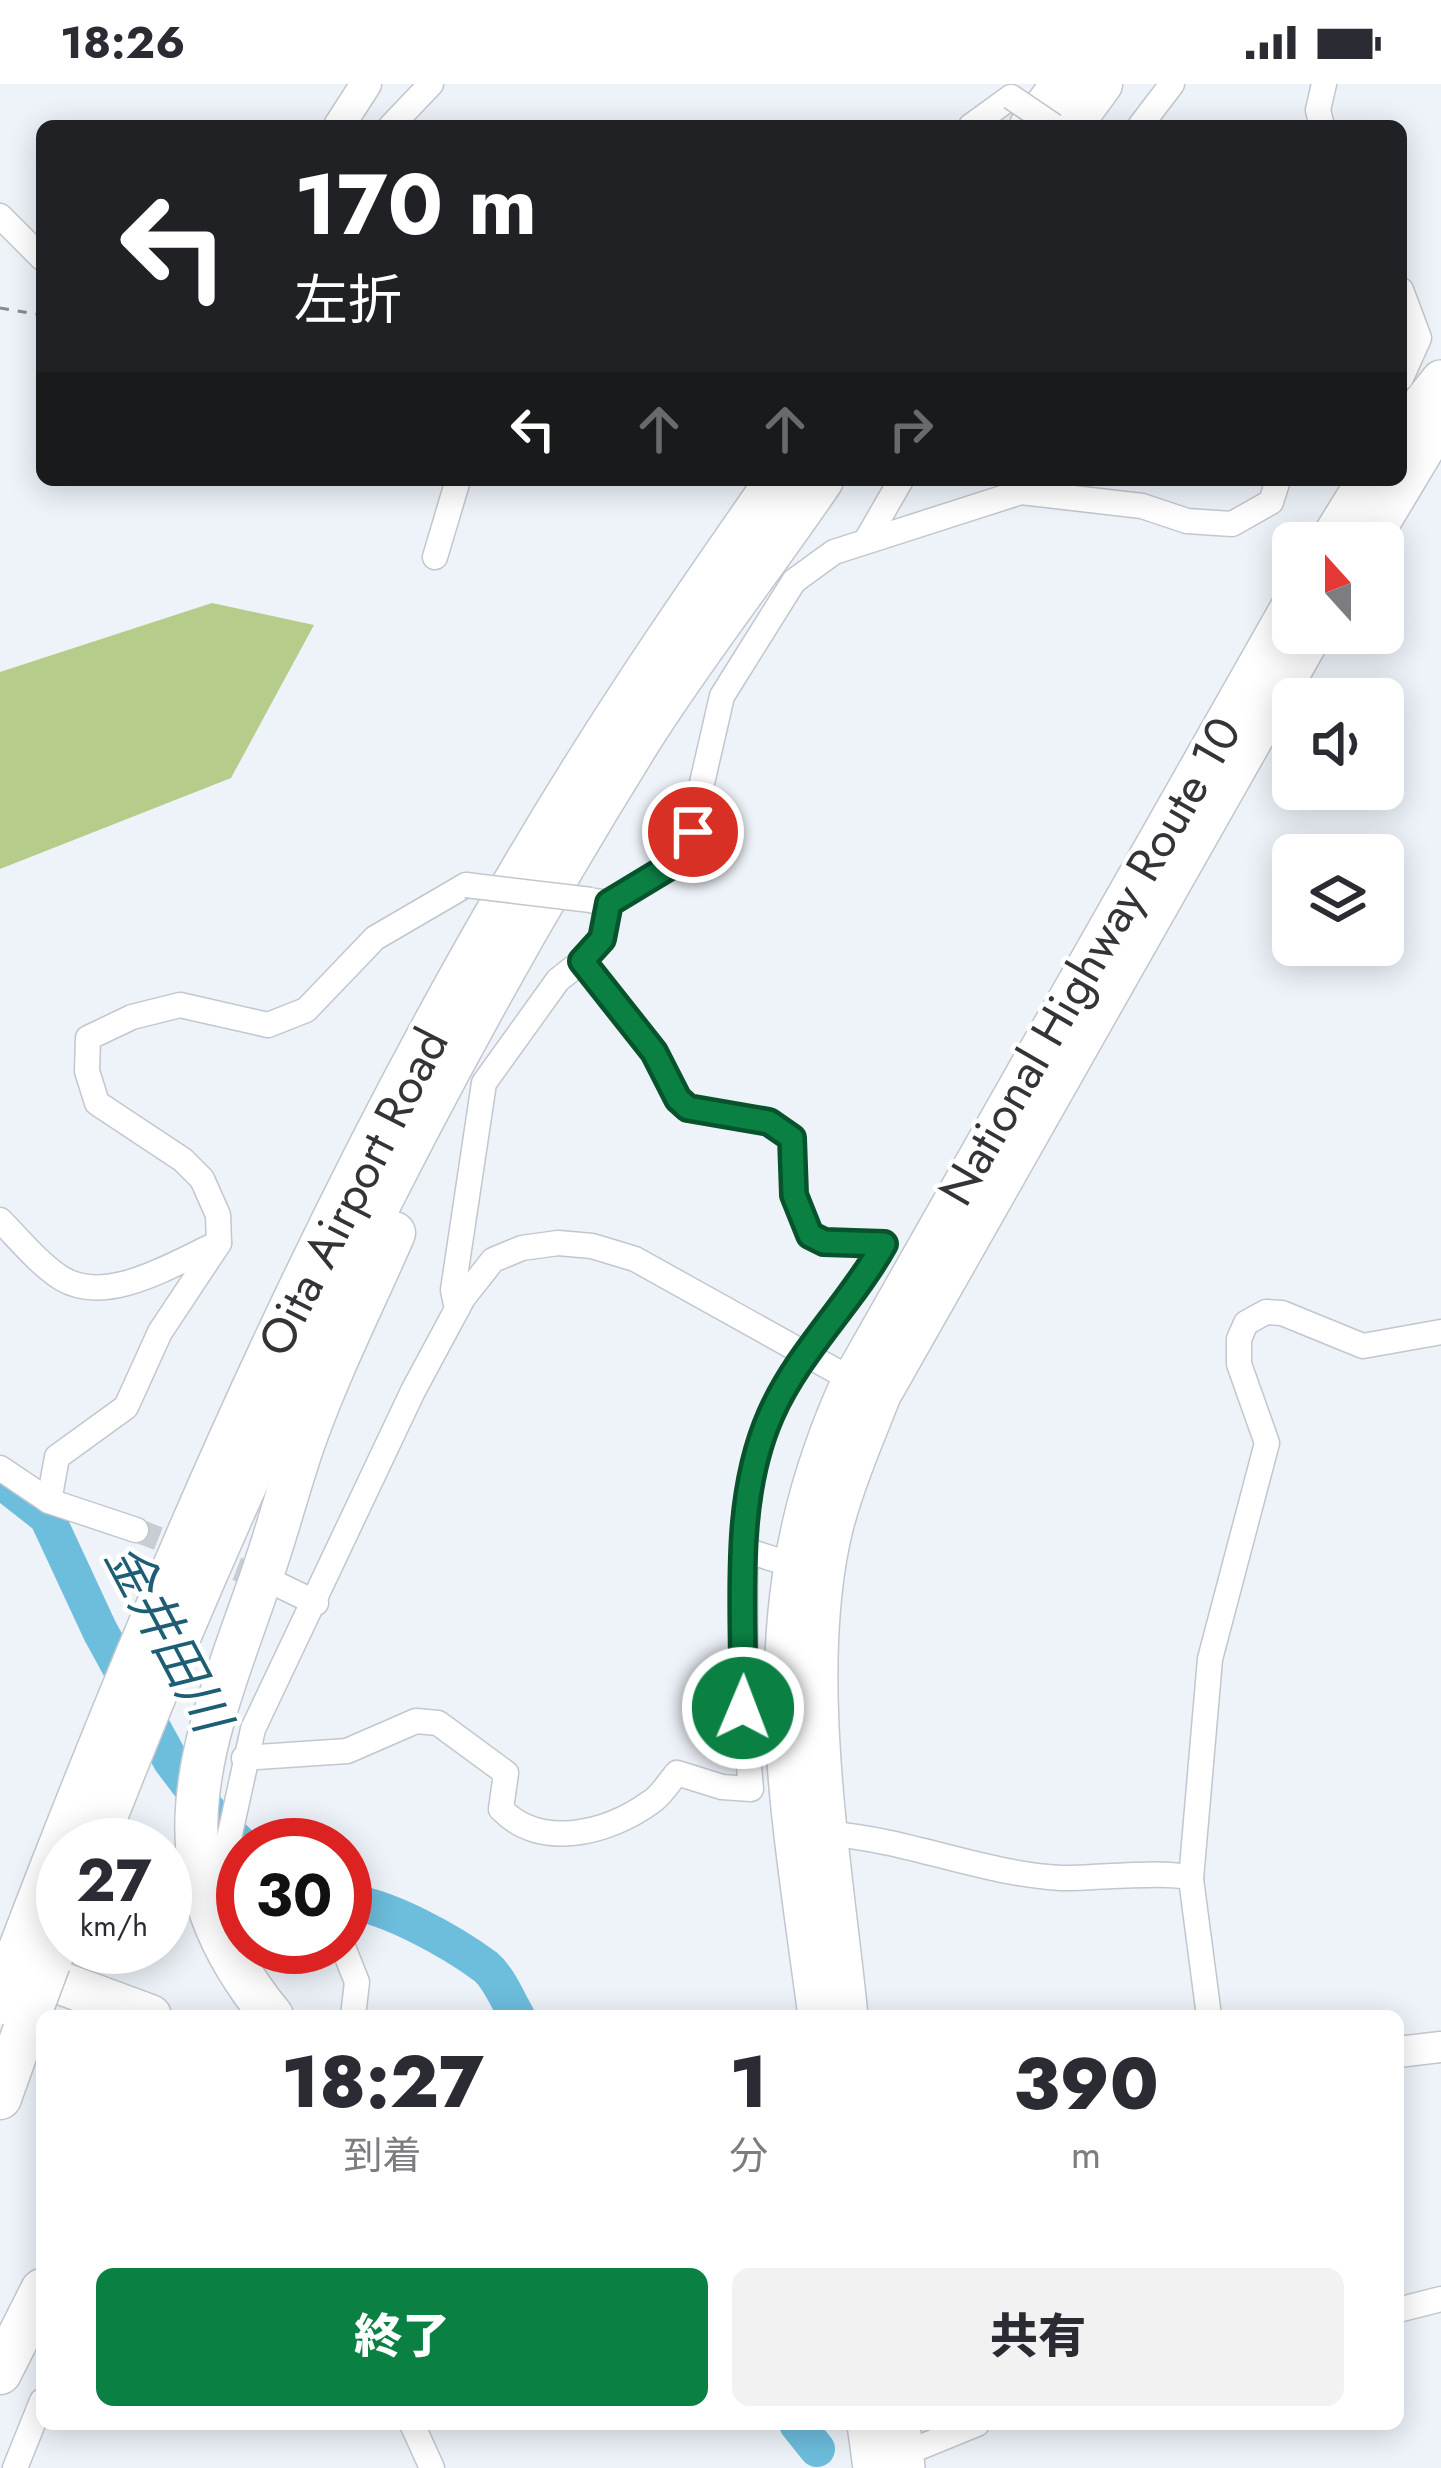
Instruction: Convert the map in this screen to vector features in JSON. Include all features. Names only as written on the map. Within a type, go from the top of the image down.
[{"type":"highway","points":[[1021,112],[1063,84]]},
{"type":"highway","points":[[1074,120],[1101,84]]},
{"type":"highway","points":[[1415,455],[1441,380]]},
{"type":"highway","points":[[1415,455],[1441,421]]},
{"type":"highway","name":"Oita Airport Road","points":[[0,2098],[19,1955],[153,1658],[298,1292],[433,1029],[579,774],[773,486]]},
{"type":"highway","name":"Oita Airport Road","points":[[153,1658],[491,994],[642,738],[818,486]]},
{"type":"highway","points":[[1341,522],[1363,486]]},
{"type":"highway","points":[[1379,522],[1398,486]]},
{"type":"highway","name":"National Highway Route 10","points":[[867,1388],[1272,642]]},
{"type":"highway","name":"National Highway Route 10","points":[[847,2010],[809,1569],[807,1492],[1301,654]]},
{"type":"highway","points":[[267,2010],[248,1986],[209,1900],[211,1842],[200,1757],[304,1439],[463,1085],[642,738]]},
{"type":"highway","name":"National Highway Route 10","points":[[809,1569],[781,1710],[817,2010]]},
{"type":"highway","name":"Oita Airport Road","points":[[101,1818],[115,1747]]},
{"type":"highway","points":[[19,1955],[90,2010]]},
{"type":"highway","points":[[19,1955],[138,2010]]},
{"type":"highway","points":[[0,2373],[36,2302]]},
{"type":"highway","points":[[871,2430],[888,2458]]},
{"type":"street","points":[[343,120],[366,84]]},
{"type":"street","points":[[397,120],[431,84]]},
{"type":"street","points":[[1145,120],[1172,84]]},
{"type":"street","points":[[1320,120],[1324,84]]},
{"type":"street","points":[[0,216],[36,252]]},
{"type":"street","points":[[1407,306],[1419,338],[1407,365]]},
{"type":"street","points":[[435,557],[456,486]]},
{"type":"street","points":[[867,539],[898,486]]},
{"type":"street","points":[[50,1502],[57,1457],[126,1407],[160,1331],[219,1243],[218,1215],[202,1179],[183,1160],[97,1103],[87,1071],[88,1038],[132,1017],[180,1005],[268,1025],[306,1010],[375,938],[396,930],[466,885],[600,902],[685,857],[722,695],[794,581],[834,552],[1021,492],[1142,506],[1187,521],[1232,524],[1270,502],[1276,486]]},
{"type":"street","points":[[457,1309],[453,1290],[484,1083],[559,980],[602,939],[600,902]]},
{"type":"street","points":[[244,1758],[347,1751],[416,1720],[437,1723],[506,1773],[501,1809],[518,1826],[546,1836],[593,1828],[652,1802],[676,1773],[722,1787],[751,1789],[743,1708],[750,1478],[771,1413],[805,1356],[860,1288],[884,1244],[824,1242],[810,1235],[794,1195],[792,1138],[769,1122],[688,1108],[678,1099],[654,1052],[582,961]]},
{"type":"street","points":[[0,1220],[42,1262],[81,1286],[126,1282],[219,1243]]},
{"type":"street","points":[[216,1852],[211,1842],[232,1809],[254,1729],[413,1391],[457,1309],[493,1260],[540,1245],[592,1246],[667,1272],[867,1388]]},
{"type":"street","points":[[1208,2010],[1191,1879],[1213,1640],[1268,1444],[1239,1364],[1239,1339],[1246,1323],[1266,1312],[1282,1313],[1363,1346],[1441,1332]]},
{"type":"street","points":[[0,1468],[50,1502],[136,1530]]},
{"type":"street","points":[[745,1550],[809,1569]]},
{"type":"street","points":[[279,1585],[316,1603]]},
{"type":"street","points":[[831,1834],[868,1837],[1046,1877],[1106,1880],[1167,1873],[1191,1879]]},
{"type":"street","points":[[354,1974],[354,2010]]},
{"type":"street","points":[[1404,2052],[1441,2048]]},
{"type":"street","points":[[1404,2308],[1441,2299]]},
{"type":"street","points":[[15,2468],[36,2416]]},
{"type":"street","points":[[415,2430],[432,2468]]},
{"type":"street","points":[[888,2458],[960,2430]]},
{"type":"path","points":[[0,308],[36,314]]},
{"type":"green space","points":[[212,603],[314,625],[231,778],[0,869],[0,672]]},
{"type":"waterway","name":"金井田川","points":[[0,1480],[47,1517],[100,1631],[171,1761],[216,1820]]},
{"type":"waterway","name":"金井田川","points":[[372,1907],[438,1936],[486,1967],[514,2010]]},
{"type":"waterway","name":"金井田川","points":[[802,2430],[817,2449]]},
{"type":"tunnel","points":[[136,1530],[268,1581]]},
{"type":"route","points":[[693,832],[685,857],[609,903],[602,939],[582,961],[654,1052],[678,1099],[688,1108],[769,1122],[792,1138],[794,1195],[810,1235],[824,1242],[884,1244],[860,1288],[805,1356],[771,1413],[750,1478],[743,1708]]}]
